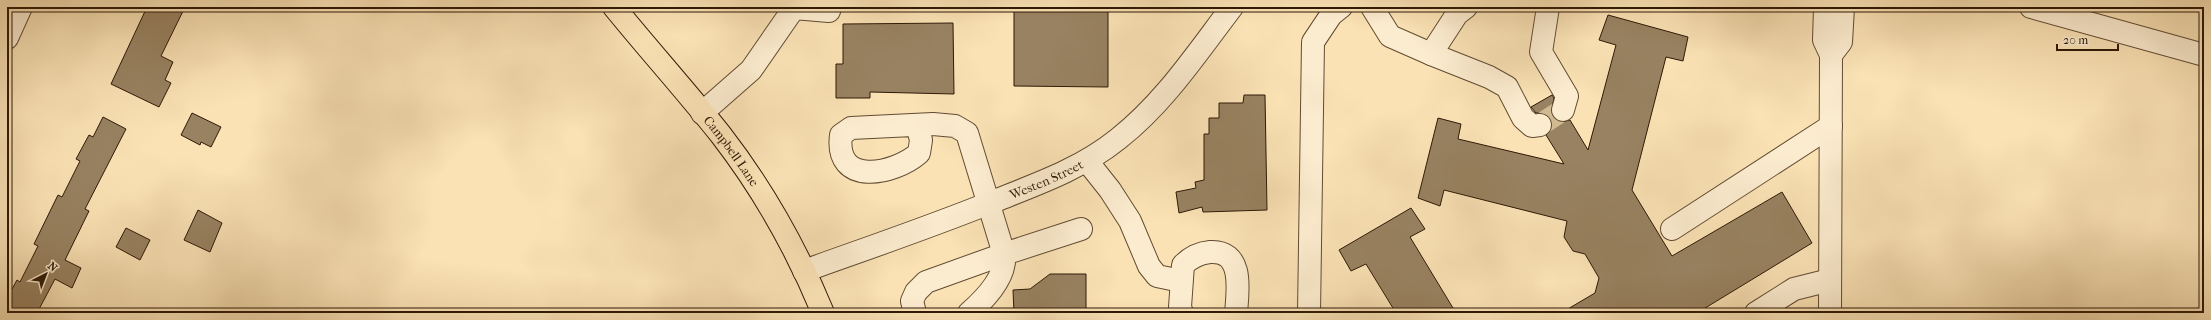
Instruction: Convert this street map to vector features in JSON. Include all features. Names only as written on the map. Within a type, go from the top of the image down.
[{"type":"main road","name":"Campbell Lane","points":[[614,7],[702,113],[750,176],[777,220],[804,270],[822,313]]},
{"type":"street","points":[[7,38],[21,7]]},
{"type":"street","points":[[702,113],[750,70],[789,7],[829,11],[830,7]]},
{"type":"street","name":"Westen Street","points":[[804,270],[988,204],[1065,174],[1087,161],[1117,140],[1154,107],[1232,7]]},
{"type":"street","points":[[1309,313],[1313,42],[1331,15],[1341,7]]},
{"type":"street","points":[[1372,7],[1390,36],[1431,54],[1489,76],[1507,87],[1523,118],[1532,126],[1540,125]]},
{"type":"street","points":[[1431,54],[1457,14],[1466,7]]},
{"type":"street","points":[[1548,7],[1542,52],[1567,96],[1563,110]]},
{"type":"street","points":[[1825,7],[1824,40],[1831,55],[1830,313]]},
{"type":"street","points":[[1831,55],[1841,42],[1843,7]]},
{"type":"street","points":[[2032,7],[2204,54]]},
{"type":"street","points":[[2038,7],[2204,39]]},
{"type":"street","points":[[917,125],[955,126],[967,133],[1004,254],[1006,263],[1001,275],[969,313]]},
{"type":"street","points":[[1672,229],[1831,126]]},
{"type":"street","points":[[1087,161],[1110,190],[1130,221],[1149,266],[1157,276],[1180,281]]},
{"type":"street","points":[[915,313],[912,301],[916,292],[926,282],[1004,254],[1082,229]]},
{"type":"street","points":[[1182,313],[1180,308],[1180,281],[1182,265],[1190,258],[1203,253],[1224,254],[1235,266],[1238,278],[1236,313]]},
{"type":"street","points":[[1756,313],[1794,289],[1830,280]]},
{"type":"building","points":[[147,7],[185,7],[161,56],[173,62],[165,80],[171,83],[159,107],[111,84]]},
{"type":"building","points":[[1014,7],[1108,7],[1108,87],[1014,86]]},
{"type":"building","points":[[1608,15],[1688,37],[1683,61],[1666,57],[1632,190],[1672,256],[1782,192],[1812,243],[1697,313],[1561,313],[1595,293],[1599,278],[1585,254],[1573,251],[1564,237],[1567,221],[1444,190],[1440,206],[1418,198],[1438,118],[1461,124],[1458,139],[1564,164],[1546,135],[1552,129],[1550,118],[1544,113],[1536,113],[1531,107],[1552,95],[1554,98],[1551,113],[1554,118],[1560,122],[1570,120],[1588,150],[1616,45],[1599,40]]},
{"type":"building","points":[[953,23],[954,94],[870,92],[870,98],[836,98],[836,64],[843,64],[843,24]]},
{"type":"building","points":[[1244,95],[1265,95],[1267,210],[1203,212],[1202,207],[1179,213],[1176,192],[1196,188],[1195,182],[1204,180],[1204,134],[1209,134],[1209,118],[1219,118],[1219,103],[1243,103]]},
{"type":"building","points":[[192,113],[221,127],[211,147],[201,142],[200,145],[181,135]]},
{"type":"building","points":[[103,117],[126,129],[85,209],[89,211],[65,260],[81,268],[72,288],[55,279],[37,313],[7,313],[7,286],[12,289],[17,280],[20,282],[38,246],[34,244],[58,195],[62,197],[80,161],[76,159],[89,135],[93,137]]},
{"type":"building","points":[[1411,208],[1425,229],[1410,237],[1456,313],[1396,313],[1366,264],[1351,271],[1339,250]]},
{"type":"building","points":[[198,210],[222,223],[210,252],[184,240]]},
{"type":"building","points":[[126,228],[150,240],[140,260],[116,247]]},
{"type":"building","points":[[1050,274],[1086,274],[1086,313],[1014,313],[1013,290],[1030,289]]},
{"type":"tunnel","points":[[1540,125],[1563,110]]}]
